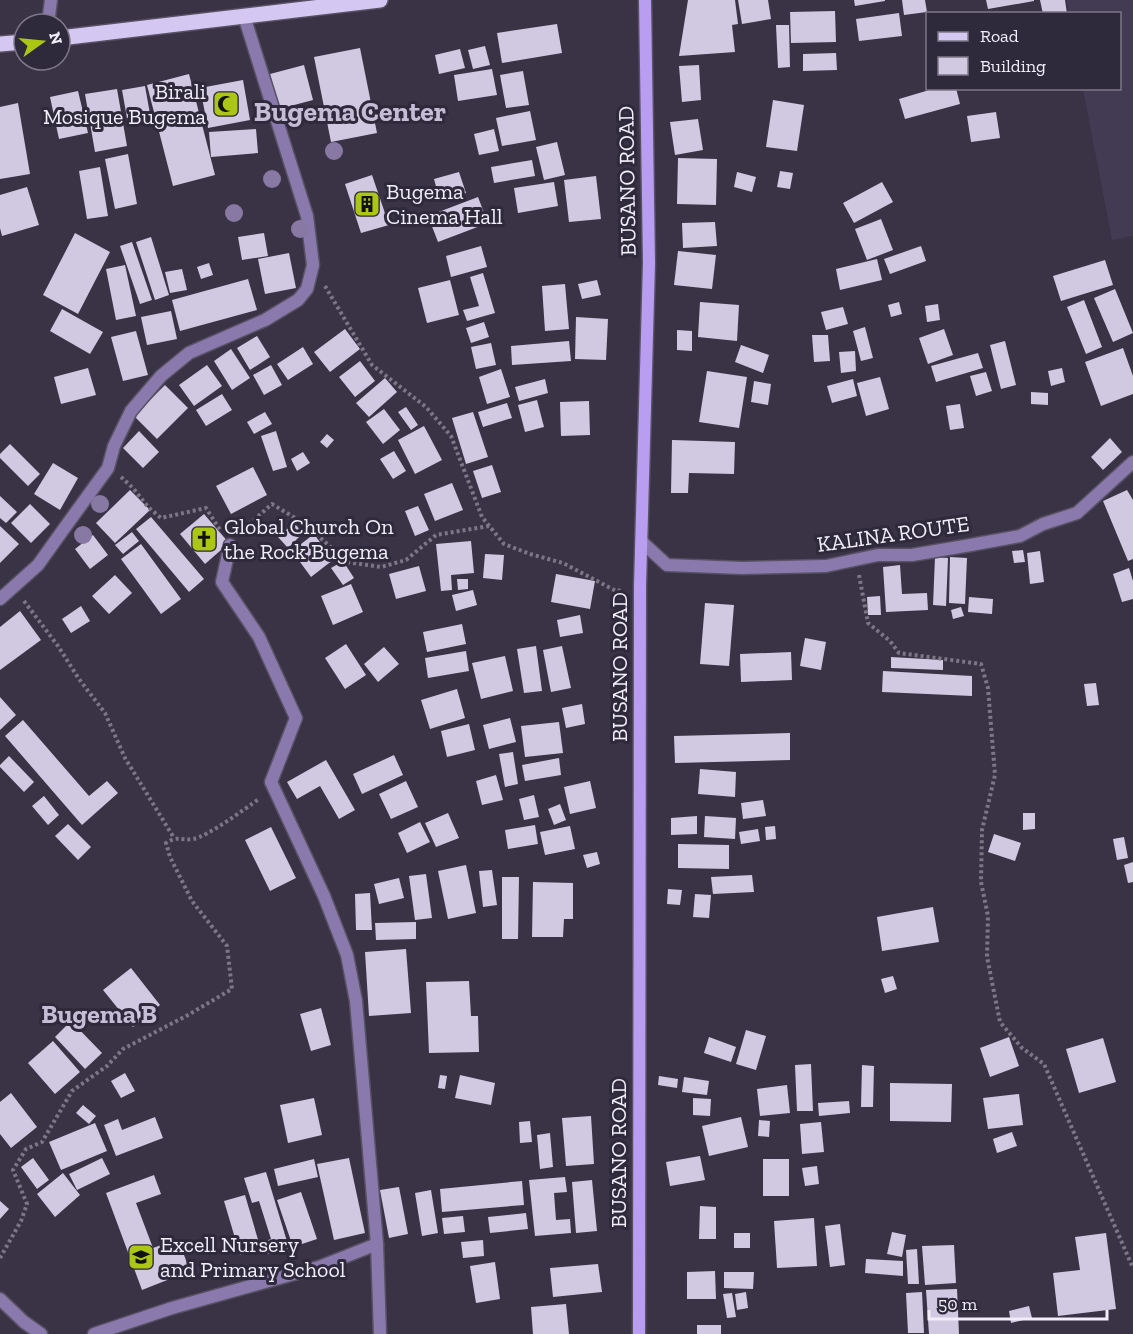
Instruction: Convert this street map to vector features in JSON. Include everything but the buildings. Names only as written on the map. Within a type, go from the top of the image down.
[{"type":"main road","points":[[72,37],[380,0]]},
{"type":"street","name":"BUSANO ROAD","points":[[639,1334],[640,586],[650,263],[645,0]]},
{"type":"street","points":[[0,599],[38,565],[108,468],[114,446],[131,411],[160,376],[189,353],[265,320],[298,300],[307,289],[314,265],[307,216],[244,16]]},
{"type":"street","name":"KALINA ROUTE","points":[[642,542],[667,565],[742,568],[826,566],[889,554],[912,555],[1020,536],[1043,524],[1077,513],[1133,462]]},
{"type":"street","points":[[230,545],[222,582],[259,637],[296,718],[271,782],[324,896],[347,955],[356,1001],[377,1244],[381,1334]]},
{"type":"street","points":[[94,1334],[172,1308],[319,1267],[377,1244]]},
{"type":"street","points":[[0,1299],[24,1322],[41,1334]]},
{"type":"path","points":[[314,265],[372,366],[426,407],[451,436],[482,517],[504,543],[530,554],[563,563],[616,591],[640,586]]},
{"type":"path","points":[[108,468],[125,480],[148,507],[161,518],[206,507],[230,545],[237,534],[272,504],[305,524],[347,562],[381,567],[406,560],[436,535],[489,526]]},
{"type":"path","points":[[856,559],[868,623],[890,641],[899,653],[981,664],[988,688],[995,776],[982,830],[981,882],[988,916],[987,957],[1000,1022],[1022,1048],[1044,1065],[1133,1268]]},
{"type":"path","points":[[12,589],[31,608],[105,713],[125,758],[174,838]]},
{"type":"path","points":[[0,1258],[21,1221],[27,1204],[14,1170],[26,1149],[42,1142],[72,1091],[107,1066],[123,1049],[232,989],[227,946],[192,901],[170,858],[166,843],[174,838],[194,839],[237,815],[261,797],[271,782]]},
{"type":"shaded area","points":[[1067,0],[1133,0],[1133,236],[1112,240],[1083,90],[1121,90],[1121,12],[1069,12]]},
{"type":"place","name":"Birali Mosique Bugema","points":[[226,104]]},
{"type":"place","name":"Bugema Cinema Hall","points":[[367,204]]},
{"type":"place","name":"Global Church On the Rock Bugema","points":[[204,539]]},
{"type":"place","name":"Excell Nursery and Primary School","points":[[141,1257]]},
{"type":"district","name":"Bugema Center","points":[[350,111]]},
{"type":"district","name":"Bugema B","points":[[99,1014]]}]
